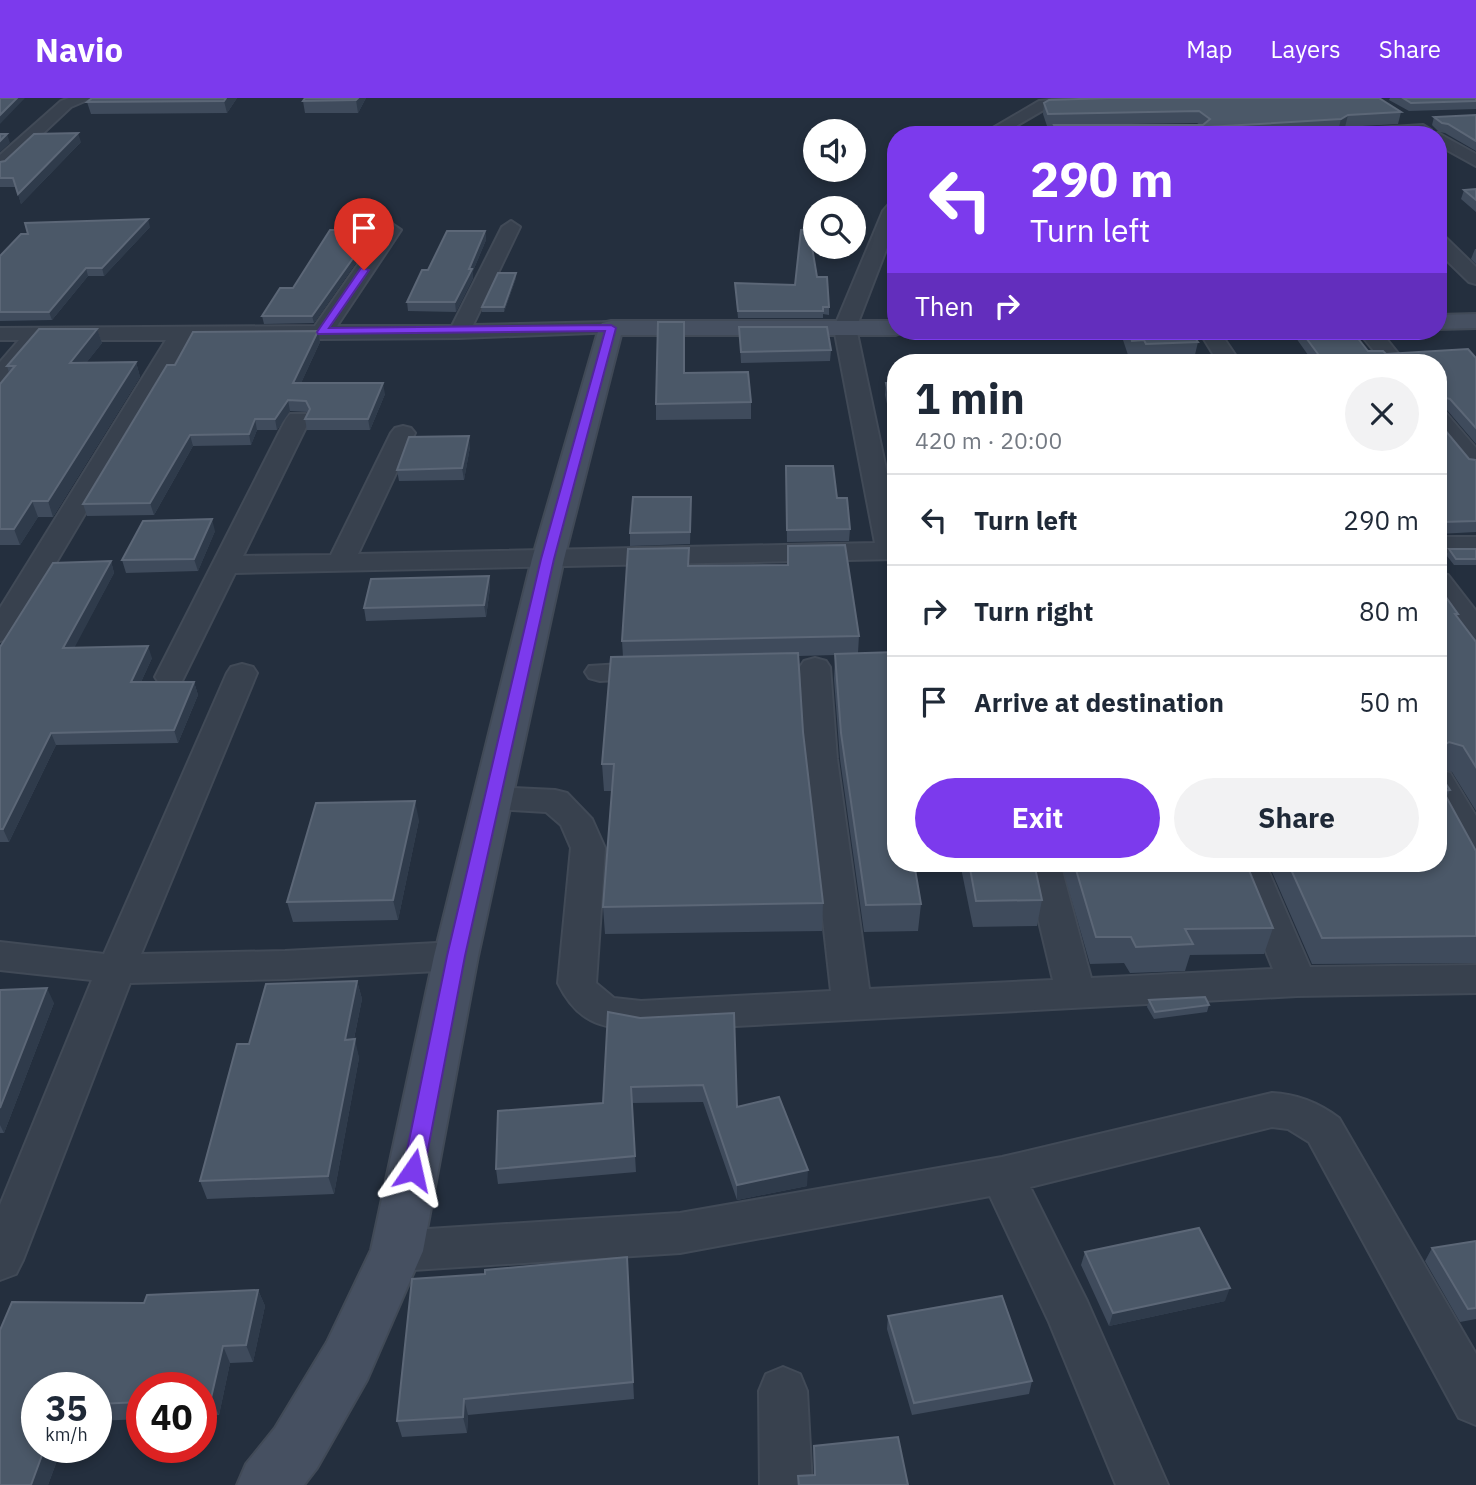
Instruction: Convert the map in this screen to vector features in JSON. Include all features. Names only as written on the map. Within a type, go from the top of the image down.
[{"type":"street","points":[[0,164],[66,104],[84,98]]},
{"type":"street","points":[[1005,126],[1054,100],[1108,101]]},
{"type":"street","points":[[1447,134],[1476,138]]},
{"type":"street","points":[[1447,141],[1476,161]]},
{"type":"street","points":[[887,223],[845,328],[887,523]]},
{"type":"street","points":[[459,332],[511,227]]},
{"type":"street","points":[[322,332],[392,230]]},
{"type":"street","points":[[1447,250],[1476,278]]},
{"type":"street","points":[[1447,322],[1476,321]]},
{"type":"street","points":[[267,1485],[296,1448],[347,1361],[397,1251],[456,956],[548,559],[611,328]]},
{"type":"street","points":[[0,334],[887,328]]},
{"type":"street","points":[[0,632],[181,333]]},
{"type":"street","points":[[0,376],[35,335]]},
{"type":"street","points":[[1376,340],[1388,354]]},
{"type":"street","points":[[170,677],[298,419]]},
{"type":"street","points":[[1447,429],[1476,464]]},
{"type":"street","points":[[341,562],[403,433]]},
{"type":"street","points":[[1447,545],[1476,545]]},
{"type":"street","points":[[226,565],[887,551]]},
{"type":"street","points":[[1447,593],[1476,630]]},
{"type":"street","points":[[815,667],[821,759],[852,1003]]},
{"type":"street","points":[[600,672],[681,670]]},
{"type":"street","points":[[0,1260],[116,969],[242,673]]},
{"type":"street","points":[[1447,796],[1476,845]]},
{"type":"street","points":[[494,798],[555,801],[575,819],[588,848],[577,983],[594,1007],[617,1014],[641,1016],[1297,982],[1476,979]]},
{"type":"street","points":[[1043,872],[1076,994]]},
{"type":"street","points":[[1252,872],[1297,982]]},
{"type":"street","points":[[0,956],[116,969],[285,965],[456,956]]},
{"type":"street","points":[[397,1251],[680,1233],[1002,1175],[1272,1110],[1297,1112],[1324,1130],[1476,1401]]},
{"type":"street","points":[[1002,1175],[1070,1316],[1142,1485]]},
{"type":"street","points":[[783,1391],[786,1485]]},
{"type":"building","points":[[0,98],[17,98],[0,115]]},
{"type":"building","points":[[92,98],[226,98],[224,101],[87,102]]},
{"type":"building","points":[[305,98],[358,98],[303,101]]},
{"type":"building","points":[[1109,98],[1379,98],[1401,112],[1348,115],[1341,119],[1224,126],[1055,126],[1203,125],[1210,119],[1199,111],[1048,114],[1044,103],[1049,100]]},
{"type":"building","points":[[1403,98],[1476,98],[1476,101],[1411,103]]},
{"type":"building","points":[[1476,115],[1476,141],[1434,117]]},
{"type":"building","points":[[78,133],[18,194],[13,178],[0,178],[0,162],[5,161],[34,134]]},
{"type":"building","points":[[1476,189],[1476,200],[1464,190]]},
{"type":"building","points":[[148,219],[102,268],[86,268],[49,312],[0,312],[0,256],[21,234],[28,234],[25,223]]},
{"type":"building","points":[[330,230],[373,230],[312,316],[262,316],[280,288],[293,288]]},
{"type":"building","points":[[801,230],[803,259],[814,259],[817,277],[827,277],[829,307],[823,307],[823,311],[738,311],[735,283],[795,285]]},
{"type":"building","points":[[447,231],[485,231],[469,269],[472,269],[455,302],[407,302],[422,270],[428,270]]},
{"type":"building","points":[[498,273],[516,273],[504,307],[482,307]]},
{"type":"building","points":[[658,322],[684,322],[684,373],[748,372],[751,402],[656,404]]},
{"type":"building","points":[[739,327],[827,327],[831,350],[741,352]]},
{"type":"building","points":[[39,329],[97,329],[70,363],[136,362],[48,501],[32,501],[14,529],[0,529],[0,384],[15,366],[7,366]]},
{"type":"building","points":[[318,331],[293,383],[383,383],[368,419],[305,419],[310,409],[306,401],[288,400],[275,419],[255,419],[249,434],[190,435],[150,503],[83,504],[167,365],[175,365],[193,332]]},
{"type":"building","points":[[1144,340],[1198,342],[1146,344]]},
{"type":"building","points":[[1308,340],[1359,340],[1368,351],[1383,351],[1386,354],[1318,354]]},
{"type":"building","points":[[1468,349],[1476,358],[1476,428],[1447,398],[1447,354],[1386,354]]},
{"type":"building","points":[[1447,433],[1469,459],[1476,460],[1476,521],[1447,522]]},
{"type":"building","points":[[469,436],[462,468],[397,470],[409,437]]},
{"type":"building","points":[[786,466],[833,466],[837,498],[847,498],[850,529],[787,530]]},
{"type":"building","points":[[633,497],[691,497],[690,532],[630,533]]},
{"type":"building","points":[[212,519],[194,559],[122,560],[143,521]]},
{"type":"building","points":[[845,545],[859,636],[622,641],[628,549],[689,548],[688,566],[788,565],[788,546]]},
{"type":"building","points":[[1449,549],[1476,549],[1476,559],[1456,559]]},
{"type":"building","points":[[111,561],[63,648],[148,646],[131,682],[194,682],[174,730],[51,733],[3,829],[0,829],[0,647],[53,563]]},
{"type":"building","points":[[489,576],[484,605],[364,608],[371,579]]},
{"type":"building","points":[[1447,599],[1476,642],[1476,767],[1463,746],[1447,743]]},
{"type":"building","points":[[887,652],[887,872],[916,872],[921,904],[866,905],[841,733],[835,654]]},
{"type":"building","points":[[798,653],[803,732],[823,903],[603,907],[614,764],[602,764],[611,657]]},
{"type":"building","points":[[1447,798],[1476,851],[1476,936],[1322,938],[1292,872],[1447,872]]},
{"type":"building","points":[[415,801],[393,900],[287,902],[316,803]]},
{"type":"building","points":[[971,872],[1036,872],[1042,900],[976,901]]},
{"type":"building","points":[[1077,872],[1250,872],[1273,928],[1185,929],[1193,944],[1136,947],[1131,937],[1096,937]]},
{"type":"building","points":[[357,981],[345,1040],[355,1039],[328,1176],[200,1181],[237,1044],[249,1044],[266,984]]},
{"type":"building","points":[[47,988],[0,1108],[0,990]]},
{"type":"building","points":[[1205,997],[1209,1005],[1155,1012],[1149,1000]]},
{"type":"building","points":[[608,1012],[640,1018],[734,1013],[737,1107],[779,1097],[808,1170],[737,1185],[703,1085],[631,1087],[635,1156],[496,1169],[498,1111],[603,1103]]},
{"type":"building","points":[[1199,1228],[1230,1288],[1113,1313],[1085,1252]]},
{"type":"building","points":[[1476,1241],[1476,1308],[1468,1309],[1432,1248]]},
{"type":"building","points":[[627,1257],[633,1382],[464,1399],[463,1417],[397,1421],[412,1279],[485,1274],[485,1270]]},
{"type":"building","points":[[258,1290],[246,1345],[223,1346],[217,1372],[126,1372],[126,1403],[112,1403],[112,1372],[21,1372],[21,1463],[39,1463],[31,1485],[0,1485],[0,1330],[12,1302],[144,1303],[147,1295]]},
{"type":"building","points":[[1002,1296],[1032,1381],[914,1403],[888,1316]]},
{"type":"building","points":[[898,1437],[908,1485],[799,1485],[798,1476],[815,1475],[814,1446]]},
{"type":"route","points":[[364,270],[322,332],[611,328],[548,559],[456,956],[413,1170]]}]
